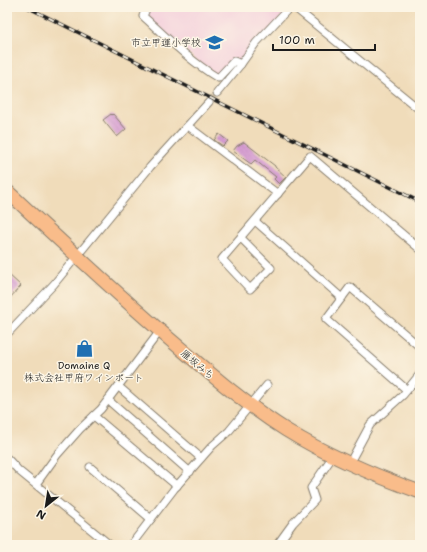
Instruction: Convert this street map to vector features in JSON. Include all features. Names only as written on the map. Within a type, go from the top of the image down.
[{"type":"highway","name":"雁坂みち","points":[[7,191],[160,331],[223,385],[251,406],[286,430],[333,456],[382,478],[420,492]]},
{"type":"street","points":[[147,7],[143,16],[168,40],[200,67],[218,78],[234,61],[241,64]]},
{"type":"street","points":[[217,93],[256,43],[290,7]]},
{"type":"street","points":[[294,7],[420,110]]},
{"type":"street","points":[[7,334],[54,284],[150,167],[209,102]]},
{"type":"street","points":[[188,126],[278,194]]},
{"type":"street","points":[[241,238],[271,268],[250,289],[222,260],[310,156],[420,249]]},
{"type":"street","points":[[255,221],[342,298]]},
{"type":"street","points":[[407,390],[326,319],[350,287],[420,347]]},
{"type":"street","points":[[36,484],[57,455],[80,428],[94,416],[119,387],[160,331]]},
{"type":"street","points":[[349,464],[370,425],[407,390],[420,374]]},
{"type":"street","points":[[131,545],[177,486],[212,446],[229,431],[267,385]]},
{"type":"street","points":[[119,387],[201,458]]},
{"type":"street","points":[[108,400],[190,472]]},
{"type":"street","points":[[94,416],[177,486]]},
{"type":"street","points":[[277,545],[293,523],[315,500],[311,488],[333,456]]},
{"type":"street","points":[[7,458],[110,545]]},
{"type":"street","points":[[90,467],[151,519]]},
{"type":"shaded area","name":"市立甲運小学校","points":[[147,7],[290,7],[241,64],[233,61],[218,78],[143,16]]},
{"type":"building","points":[[113,114],[126,129],[117,137],[103,120]]},
{"type":"building","points":[[219,134],[228,141],[223,146],[214,140]]},
{"type":"building","points":[[244,142],[275,166],[286,177],[279,184],[274,179],[276,177],[255,160],[251,164],[233,151],[237,146]]},
{"type":"building","points":[[7,273],[21,286],[7,301]]},
{"type":"tunnel","points":[[209,102],[217,93]]},
{"type":"railway","points":[[27,7],[420,202]]},
{"type":"place","name":"市立甲運小学校","points":[[214,42]]},
{"type":"place","name":"Domaine Q 株式会社甲府ワインポート","points":[[84,348]]}]
